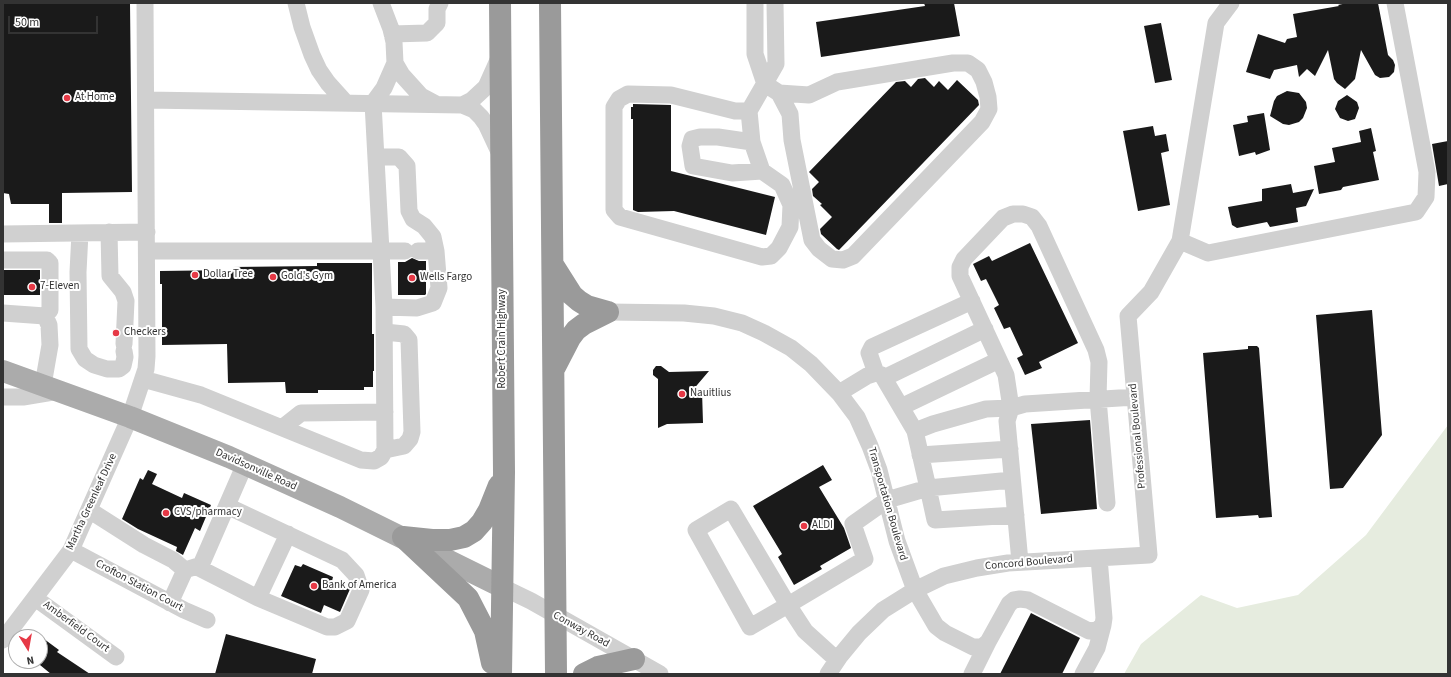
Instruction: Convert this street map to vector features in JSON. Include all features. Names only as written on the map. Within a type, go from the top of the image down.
[{"type":"highway","name":"Robert Crain Highway","points":[[500,3],[504,472],[500,674]]},
{"type":"highway","points":[[550,3],[556,674]]},
{"type":"highway","points":[[553,265],[572,295],[579,301],[587,306],[608,312]]},
{"type":"highway","points":[[553,372],[570,338],[576,330],[584,324],[608,312]]},
{"type":"highway","points":[[403,538],[450,540],[464,537],[474,531],[482,522],[489,510],[504,472]]},
{"type":"highway","points":[[403,538],[468,598],[485,631],[494,674]]},
{"type":"highway","points":[[584,674],[598,667],[634,659]]},
{"type":"main road","name":"Davidsonville Road","points":[[3,371],[130,417],[245,464],[340,507],[502,587]]},
{"type":"street","name":"Martha Greenleaf Drive","points":[[3,640],[71,550],[130,417],[143,379],[147,356],[145,3]]},
{"type":"street","points":[[296,3],[302,27],[319,70],[328,83],[346,103]]},
{"type":"street","points":[[381,3],[392,34],[395,63],[402,75],[421,96],[437,104]]},
{"type":"street","points":[[392,34],[427,33],[437,23],[437,9],[440,3]]},
{"type":"street","points":[[755,3],[755,54],[772,89],[790,114],[792,140],[812,240],[819,250],[832,259],[843,260],[852,256],[982,122],[989,109],[988,97],[984,82],[978,70],[968,63],[953,63],[837,82],[809,95],[772,89]]},
{"type":"street","points":[[749,111],[752,142],[762,171],[782,185],[791,205],[790,227],[779,248],[771,256],[762,257],[620,217],[614,210],[614,107],[619,99],[628,94],[671,95],[735,111],[749,111],[772,89],[776,64],[775,3]]},
{"type":"street","points":[[1231,3],[1216,23],[1180,241],[1208,253],[1416,212],[1426,197],[1427,172],[1395,3]]},
{"type":"street","points":[[462,105],[472,100],[486,87],[500,54]]},
{"type":"street","points":[[143,379],[201,395],[361,460],[374,461],[381,456],[385,450],[384,307],[372,103],[384,88],[395,63]]},
{"type":"street","points":[[146,100],[462,105],[474,110],[481,117],[486,124],[501,158]]},
{"type":"street","points":[[752,142],[718,137],[700,137],[692,139],[690,146],[693,166],[732,173],[762,171]]},
{"type":"street","points":[[376,157],[399,157],[408,166],[409,211],[413,219],[424,226],[433,237],[436,251],[439,288],[433,302],[418,308],[384,307]]},
{"type":"street","points":[[1020,562],[1007,421],[1011,408],[1006,375],[960,276],[960,267],[964,259],[1003,218],[1013,214],[1023,214],[1032,218],[1039,226],[1096,350],[1099,362],[1098,399],[1107,503]]},
{"type":"street","points":[[80,233],[78,349],[89,362],[94,365],[107,369],[118,369],[122,366],[125,357],[126,301],[123,292],[110,276],[109,232]]},
{"type":"street","points":[[3,234],[146,232]]},
{"type":"street","name":"Professional Boulevard","points":[[1149,555],[1128,316],[1151,292],[1180,241]]},
{"type":"street","points":[[147,251],[436,251]]},
{"type":"street","points":[[3,260],[47,260],[50,263],[50,310],[46,316]]},
{"type":"street","points":[[972,301],[872,347],[869,353],[880,375],[915,431],[935,520],[1016,515]]},
{"type":"street","name":"Transportation Boulevard","points":[[608,312],[684,313],[714,316],[742,323],[791,348],[811,364],[839,393],[857,417],[879,470],[897,541],[915,590],[936,626],[945,633],[973,647],[982,647],[988,642]]},
{"type":"street","points":[[3,313],[46,316]]},
{"type":"street","points":[[3,397],[23,397],[52,388],[49,325],[46,316]]},
{"type":"street","points":[[839,393],[866,376],[880,375],[985,329]]},
{"type":"street","points":[[384,332],[404,334],[409,340],[412,432],[410,439],[404,446],[385,450]]},
{"type":"street","points":[[901,407],[999,360]]},
{"type":"street","points":[[915,431],[986,409],[1011,408],[1025,404],[1135,397]]},
{"type":"street","points":[[282,428],[301,413],[385,412]]},
{"type":"street","points":[[920,455],[1010,449]]},
{"type":"street","points":[[170,603],[191,569],[201,565],[245,464]]},
{"type":"street","points":[[833,667],[805,631],[788,605],[732,509],[696,530],[750,626],[788,605],[865,559],[853,524],[887,500],[928,488],[1012,480]]},
{"type":"street","points":[[89,510],[144,545],[172,560],[258,598],[328,626],[335,627],[347,621],[361,590],[356,576],[342,560],[227,506]]},
{"type":"street","points":[[258,598],[288,534]]},
{"type":"street","name":"Crofton Station Court","points":[[71,550],[170,603],[207,620]]},
{"type":"street","name":"Concord Boulevard","points":[[833,667],[859,633],[883,610],[915,590],[944,576],[977,568],[1020,562],[1149,555]]},
{"type":"street","points":[[1083,674],[1097,648],[1104,618],[1099,558]]},
{"type":"street","name":"Conway Road","points":[[502,587],[660,674]]},
{"type":"street","name":"Amberfield Court","points":[[36,598],[116,656]]},
{"type":"street","points":[[972,674],[1009,604],[1014,600],[1028,600],[1089,631],[1097,630],[1103,625]]},
{"type":"shaded area","points":[[1448,425],[1448,674],[1124,674],[1141,644],[1201,595],[1237,608],[1298,595],[1366,535]]},
{"type":"building","name":"At Home","points":[[3,3],[130,3],[132,192],[62,193],[62,223],[49,223],[49,204],[11,204],[9,194],[3,193]]},
{"type":"building","points":[[924,3],[954,3],[960,36],[821,57],[816,22],[925,6]]},
{"type":"building","points":[[1347,3],[1378,3],[1388,55],[1393,60],[1395,65],[1394,72],[1389,77],[1380,78],[1375,75],[1361,50],[1355,79],[1345,89],[1334,79],[1328,50],[1315,76],[1307,69],[1299,77],[1297,65],[1274,70],[1270,79],[1246,72],[1258,34],[1285,43],[1287,39],[1297,37],[1293,14],[1339,6],[1338,5]]},
{"type":"building","points":[[1161,23],[1172,80],[1155,83],[1144,26]]},
{"type":"building","points":[[925,78],[934,87],[939,81],[948,90],[957,80],[978,100],[979,105],[839,250],[837,249],[821,234],[820,229],[832,217],[820,205],[822,204],[813,196],[812,189],[819,182],[809,172],[896,82],[905,81],[911,87],[918,79]]},
{"type":"building","points":[[1287,91],[1299,93],[1306,102],[1307,108],[1303,118],[1299,122],[1289,125],[1283,124],[1270,116],[1277,96]]},
{"type":"building","points":[[1347,95],[1357,102],[1359,108],[1355,119],[1348,121],[1340,118],[1335,109],[1338,101]]},
{"type":"building","points":[[633,104],[671,105],[671,171],[775,197],[766,235],[674,211],[638,212],[633,210],[633,119],[631,119],[631,107],[633,107]]},
{"type":"building","points":[[1264,113],[1270,150],[1256,155],[1255,152],[1239,156],[1233,125],[1248,122],[1247,116]]},
{"type":"building","points":[[1153,126],[1155,136],[1166,134],[1169,151],[1161,153],[1170,205],[1138,211],[1123,131]]},
{"type":"building","points":[[1371,128],[1376,151],[1373,152],[1379,180],[1343,187],[1341,190],[1319,194],[1314,166],[1335,162],[1332,148],[1361,142],[1359,131]]},
{"type":"building","points":[[1448,141],[1448,184],[1439,186],[1432,144]]},
{"type":"building","points":[[1291,184],[1293,193],[1314,189],[1306,206],[1296,208],[1298,222],[1270,227],[1267,222],[1237,228],[1232,225],[1228,207],[1262,201],[1262,189]]},
{"type":"building","points":[[1030,243],[1078,343],[1039,362],[1042,368],[1025,375],[1017,358],[1023,355],[1010,327],[1004,329],[994,308],[999,305],[986,279],[981,281],[973,264],[989,256],[992,261]]},
{"type":"building","name":"Wells Fargo","points":[[412,258],[419,261],[426,261],[426,294],[398,295],[398,262],[405,262]]},
{"type":"building","points":[[317,263],[372,263],[372,334],[374,334],[373,387],[364,387],[364,390],[318,390],[318,393],[286,393],[285,382],[228,383],[227,344],[162,345],[162,284],[160,284],[160,271],[233,270],[233,267],[317,266]]},
{"type":"building","points":[[3,270],[40,270],[40,295],[3,295]]},
{"type":"building","points":[[1372,310],[1382,435],[1343,488],[1330,489],[1316,315]]},
{"type":"building","points":[[1248,346],[1257,346],[1259,348],[1272,517],[1259,518],[1258,515],[1216,518],[1203,353],[1248,349]]},
{"type":"building","name":"Nauitlius","points":[[656,366],[661,366],[669,372],[709,371],[692,391],[702,391],[703,423],[667,424],[658,428],[658,379],[653,375],[653,370]]},
{"type":"building","points":[[1090,420],[1097,509],[1041,514],[1031,424]]},
{"type":"building","name":"ALDI","points":[[823,465],[832,480],[819,487],[844,528],[851,548],[820,566],[822,569],[794,585],[778,557],[782,554],[753,506]]},
{"type":"building","name":"CVS/pharmacy","points":[[148,470],[157,474],[152,484],[182,498],[184,493],[211,505],[200,531],[195,528],[183,555],[176,551],[177,547],[138,529],[122,519],[140,478],[143,480]]},
{"type":"building","name":"Bank of America","points":[[303,564],[333,577],[332,581],[350,589],[340,612],[324,605],[321,613],[281,596],[295,565],[301,567]]},
{"type":"building","points":[[1031,613],[1080,638],[1062,674],[1000,674]]},
{"type":"building","points":[[226,634],[316,659],[312,674],[215,674]]},
{"type":"building","points":[[48,642],[59,650],[57,652],[90,674],[51,674],[45,669],[48,669]]},
{"type":"place","name":"At Home","points":[[67,98]]},
{"type":"place","name":"Dollar Tree","points":[[195,275]]},
{"type":"place","name":"Gold's Gym","points":[[273,277]]},
{"type":"place","name":"Wells Fargo","points":[[412,278]]},
{"type":"place","name":"7-Eleven","points":[[32,287]]},
{"type":"place","name":"Checkers","points":[[116,333]]},
{"type":"place","name":"Nauitlius","points":[[682,394]]},
{"type":"place","name":"CVS/pharmacy","points":[[166,513]]},
{"type":"place","name":"ALDI","points":[[804,526]]},
{"type":"place","name":"Bank of America","points":[[314,586]]}]
